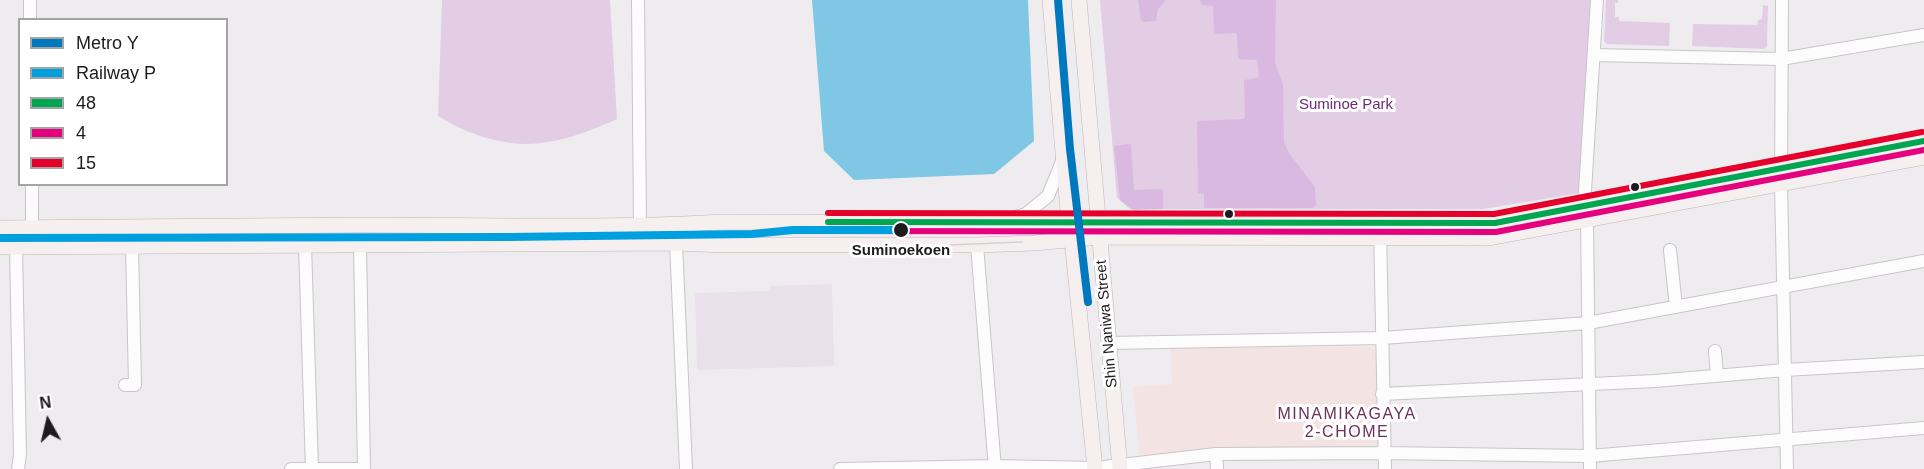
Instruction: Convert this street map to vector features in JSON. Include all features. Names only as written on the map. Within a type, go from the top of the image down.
[{"type":"main road","name":"Shin Naniwa Street","points":[[1050,0],[1069,222],[1095,468]]},
{"type":"main road","name":"Shin Naniwa Street","points":[[1079,0],[1120,467]]},
{"type":"main road","points":[[1586,213],[1781,168],[1924,141]]},
{"type":"main road","points":[[0,229],[640,225],[724,222],[1069,222],[1099,230],[1380,230],[1495,223],[1586,213],[1781,184],[1924,157]]},
{"type":"main road","points":[[0,247],[456,243],[977,245],[1072,239],[1099,230]]},
{"type":"street","points":[[30,0],[30,18]]},
{"type":"street","points":[[638,0],[640,225]]},
{"type":"street","points":[[1590,469],[1586,213],[1597,0]]},
{"type":"street","points":[[1782,0],[1781,184],[1786,469]]},
{"type":"street","points":[[1594,55],[1781,59],[1924,35]]},
{"type":"street","points":[[1000,223],[1026,214],[1048,196],[1064,158]]},
{"type":"street","points":[[18,469],[16,247],[32,228],[32,186]]},
{"type":"street","points":[[0,229],[16,247]]},
{"type":"street","points":[[1380,230],[1385,469]]},
{"type":"street","points":[[676,243],[686,469]]},
{"type":"street","points":[[360,245],[364,469]]},
{"type":"street","points":[[977,245],[995,468]]},
{"type":"street","points":[[125,385],[135,385],[132,246]]},
{"type":"street","points":[[305,246],[312,469]]},
{"type":"street","points":[[1670,250],[1676,307]]},
{"type":"street","points":[[1108,343],[1382,338],[1588,323],[1924,261]]},
{"type":"street","points":[[1715,351],[1717,376]]},
{"type":"street","points":[[1382,394],[1655,381],[1785,370],[1924,363]]},
{"type":"street","points":[[840,469],[1095,468],[1120,467],[1216,454],[1384,453],[1589,456],[1924,428]]},
{"type":"street","points":[[1216,454],[1217,469]]},
{"type":"street","points":[[291,469],[357,469]]},
{"type":"shaded area","points":[[1138,0],[1165,0],[1158,9],[1156,21],[1141,20]]},
{"type":"shaded area","points":[[1200,0],[1276,0],[1275,63],[1283,85],[1284,142],[1289,153],[1315,187],[1316,206],[1313,208],[1204,207],[1204,194],[1198,193],[1197,122],[1243,119],[1245,117],[1244,80],[1259,76],[1257,60],[1238,59],[1235,33],[1216,34],[1214,32],[1213,6],[1202,5]]},
{"type":"shaded area","points":[[1131,145],[1134,189],[1161,189],[1163,209],[1133,210],[1120,200],[1114,146]]},
{"type":"shaded area","points":[[832,284],[834,366],[697,370],[695,293],[770,291],[770,286]]},
{"type":"shaded area","points":[[1372,347],[1376,352],[1378,443],[1374,447],[1214,450],[1140,457],[1133,387],[1172,384],[1170,348]]},
{"type":"green space","points":[[442,0],[610,0],[617,119],[563,139],[528,144],[492,139],[463,130],[438,116]]},
{"type":"green space","name":"Suminoe Park","points":[[1100,0],[1592,0],[1581,193],[1483,209],[1130,209],[1117,198]]},
{"type":"green space","points":[[1606,0],[1618,0],[1618,3],[1615,3],[1615,17],[1619,17],[1619,21],[1670,23],[1669,46],[1607,44],[1604,41]]},
{"type":"green space","points":[[1763,5],[1768,6],[1767,46],[1764,49],[1692,46],[1693,24],[1757,25],[1758,20],[1762,19]]},
{"type":"water","points":[[812,0],[1028,0],[1034,141],[994,174],[854,180],[824,151]]},
{"type":"tram line","points":[[901,230],[1020,230]]},
{"type":"tram line","points":[[901,247],[1022,242]]},
{"type":"metro line","name":"Y","points":[[1058,0],[1070,149],[1088,302]]},
{"type":"rail line","name":"P","points":[[0,238],[508,237],[752,234],[793,230],[901,230]]},
{"type":"transit line","name":"15","points":[[828,213],[1494,214],[1922,132]]},
{"type":"transit line","name":"48","points":[[828,222],[1495,223],[1924,141]]},
{"type":"transit line","name":"4","points":[[828,231],[1496,232],[1924,150]]},
{"type":"place","name":"Suminoekoen","points":[[901,230]]},
{"type":"district","name":"MINAMIKAGAYA 2-CHOME","points":[[1347,424]]}]
